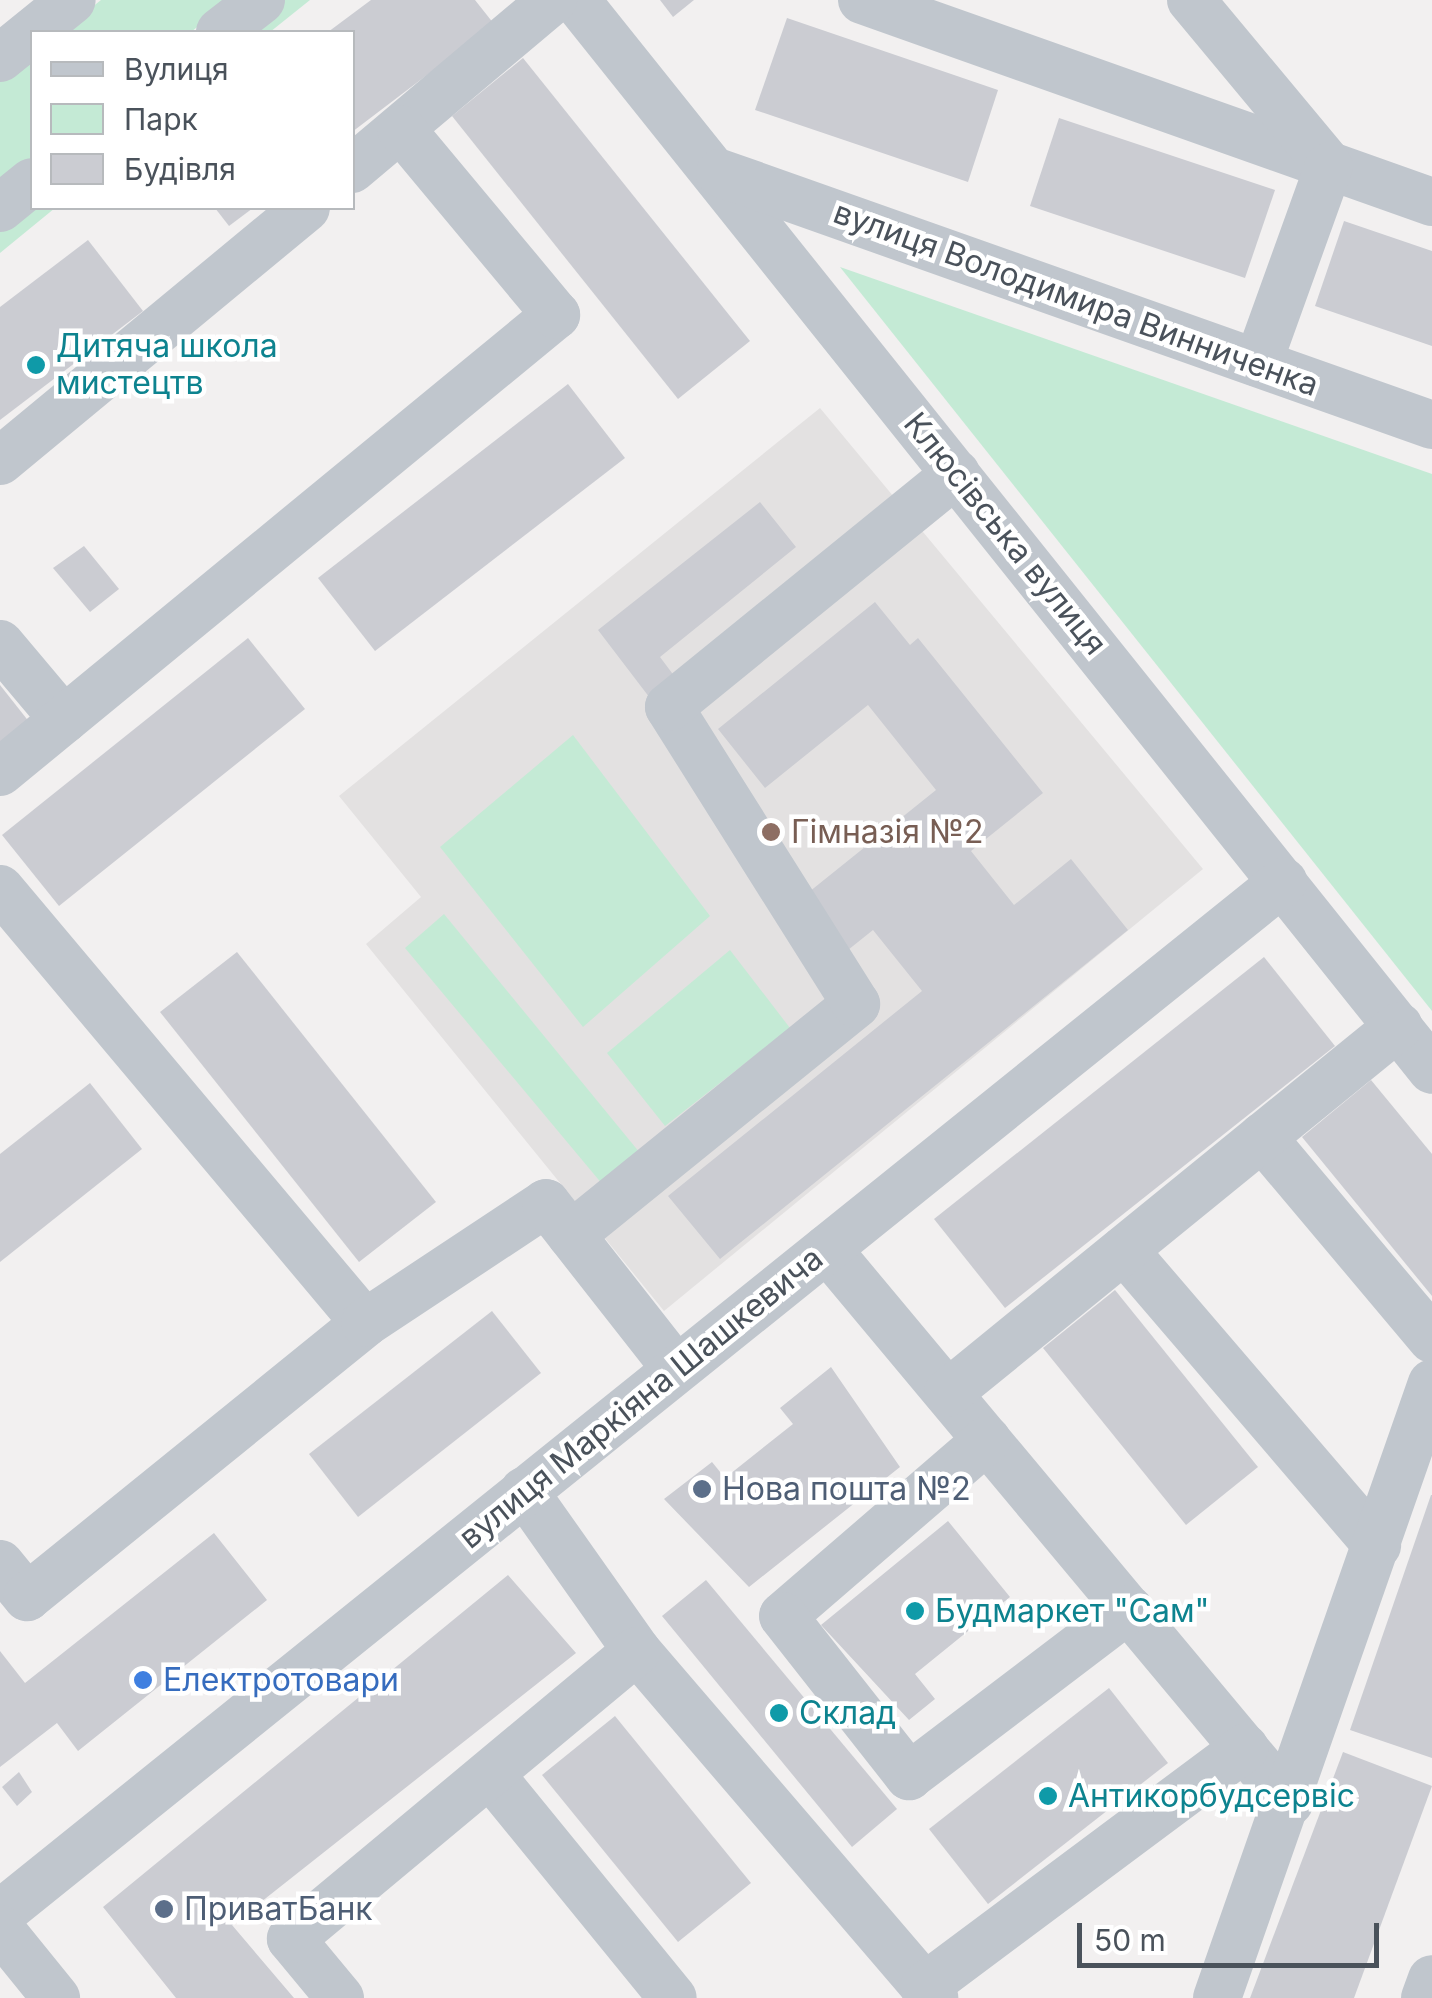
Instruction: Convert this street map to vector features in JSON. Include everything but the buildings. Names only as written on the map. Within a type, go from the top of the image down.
[{"type":"street","points":[[35,30],[72,0]]},
{"type":"street","points":[[223,30],[261,0]]},
{"type":"street","points":[[355,168],[553,0]]},
{"type":"street","name":"Клюсівська вулиця","points":[[576,0],[720,173],[1432,1070]]},
{"type":"street","points":[[862,0],[1432,202]]},
{"type":"street","points":[[1192,0],[1329,166]]},
{"type":"street","points":[[0,58],[30,34]]},
{"type":"street","points":[[0,772],[556,315],[402,129]]},
{"type":"street","points":[[1258,364],[1329,166]]},
{"type":"street","name":"вулиця Володимира Винниченка","points":[[720,173],[1432,425]]},
{"type":"street","points":[[0,208],[30,184]]},
{"type":"street","points":[[0,462],[304,210]]},
{"type":"street","points":[[571,1235],[856,1004],[669,707],[956,474]]},
{"type":"street","points":[[0,644],[64,720]]},
{"type":"street","name":"вулиця Маркіяна Шашкевича","points":[[0,1914],[1283,882]]},
{"type":"street","points":[[0,888],[366,1323]]},
{"type":"street","points":[[948,1394],[1398,1026]]},
{"type":"street","points":[[1262,1138],[1432,1339]]},
{"type":"street","points":[[0,1564],[27,1597],[366,1323],[546,1204],[676,1370]]},
{"type":"street","points":[[827,1249],[1290,1802]]},
{"type":"street","points":[[1124,1250],[1377,1545]]},
{"type":"street","points":[[1217,1998],[1290,1802],[1432,1383]]},
{"type":"street","points":[[988,1440],[783,1616],[909,1776],[1129,1609]]},
{"type":"street","points":[[524,1491],[638,1651],[929,1993],[1245,1748]]},
{"type":"street","points":[[340,1998],[291,1939],[638,1651]]},
{"type":"street","points":[[490,1774],[673,1998]]},
{"type":"street","points":[[0,1929],[56,1998]]},
{"type":"street","points":[[1425,1998],[1432,1980]]},
{"type":"shaded area","name":"Гімназія №2","points":[[820,408],[1203,869],[664,1311],[366,944],[421,897],[339,796]]},
{"type":"green space","points":[[101,0],[231,0],[194,30],[64,30]]},
{"type":"green space","points":[[275,0],[310,0],[272,30],[238,30]]},
{"type":"green space","points":[[30,57],[30,162],[0,186],[0,81]]},
{"type":"green space","points":[[30,209],[53,210],[0,253],[0,222]]},
{"type":"green space","points":[[840,267],[1432,474],[1432,1011]]},
{"type":"green space","points":[[573,735],[710,916],[583,1027],[440,847]]},
{"type":"green space","points":[[444,914],[640,1153],[603,1185],[405,948]]},
{"type":"green space","points":[[730,950],[790,1028],[665,1126],[607,1053]]},
{"type":"place","name":"Дитяча школа мистецтв","points":[[36,365]]},
{"type":"place","name":"Гімназія №2","points":[[771,832]]},
{"type":"place","name":"Нова пошта №2","points":[[702,1489]]},
{"type":"place","name":"Будмаркет \"Сам\"","points":[[915,1611]]},
{"type":"place","name":"Електротовари","points":[[143,1680]]},
{"type":"place","name":"Склад","points":[[779,1713]]},
{"type":"place","name":"Антикорбудсервіс","points":[[1048,1796]]},
{"type":"place","name":"ПриватБанк","points":[[164,1909]]}]
